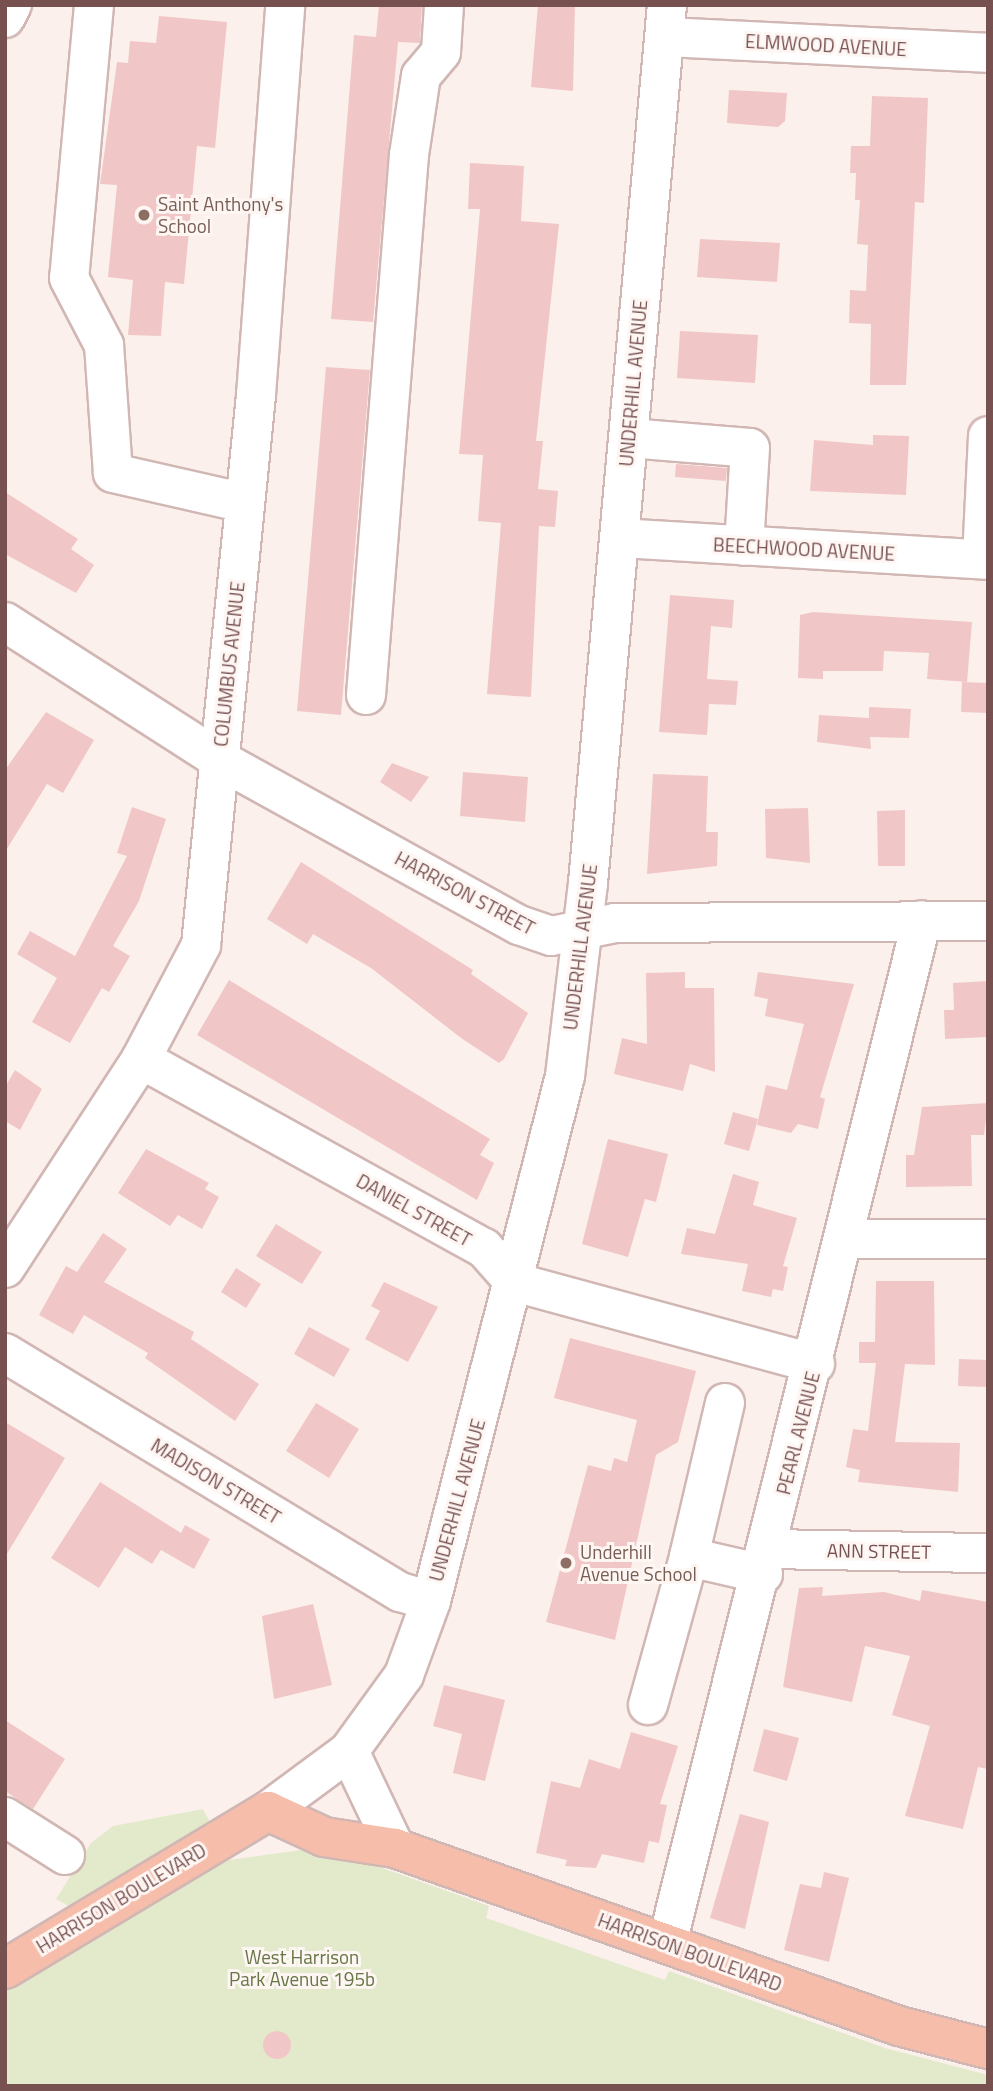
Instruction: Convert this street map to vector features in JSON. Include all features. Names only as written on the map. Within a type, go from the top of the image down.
[{"type":"main road","name":"HARRISON BOULEVARD","points":[[5,1969],[268,1811],[324,1838],[395,1848],[899,2026],[988,2049]]},
{"type":"street","points":[[5,18],[12,5]]},
{"type":"street","points":[[94,5],[69,278],[104,345],[113,473],[245,503]]},
{"type":"street","name":"COLUMBUS AVENUE","points":[[5,1268],[141,1059],[201,945],[245,503],[285,5]]},
{"type":"street","points":[[366,695],[409,155],[421,76],[441,52],[444,5]]},
{"type":"street","name":"ELMWOOD AVENUE","points":[[666,21],[988,52]]},
{"type":"street","name":"UNDERHILL AVENUE","points":[[268,1811],[349,1751],[404,1675],[431,1601],[565,1076],[583,930],[666,21]]},
{"type":"street","points":[[985,559],[988,436]]},
{"type":"street","points":[[629,438],[750,448],[744,545]]},
{"type":"street","name":"BEECHWOOD AVENUE","points":[[620,538],[985,559]]},
{"type":"street","name":"HARRISON STREET","points":[[10,637],[220,760],[519,925],[551,936],[615,923],[988,921]]},
{"type":"street","name":"PEARL AVENUE","points":[[667,1944],[767,1562],[922,920]]},
{"type":"street","name":"DANIEL STREET","points":[[141,1059],[484,1248],[514,1282]]},
{"type":"street","points":[[846,1239],[988,1239]]},
{"type":"street","points":[[514,1282],[815,1364]]},
{"type":"street","name":"MADISON STREET","points":[[5,1353],[400,1592],[431,1601]]},
{"type":"street","points":[[649,1704],[689,1557],[725,1403]]},
{"type":"street","name":"ANN STREET","points":[[689,1557],[767,1562],[988,1553]]},
{"type":"street","points":[[349,1751],[395,1848]]},
{"type":"street","points":[[5,1817],[65,1855]]},
{"type":"green space","points":[[203,1809],[211,1824],[70,1907],[56,1899],[91,1843],[113,1826]]},
{"type":"green space","name":"West Harrison Park Avenue 195b","points":[[308,1849],[346,1855],[489,1906],[486,1918],[665,1980],[669,1971],[885,2048],[988,2075],[988,2086],[5,2086],[5,1991],[194,1875],[229,1860]]},
{"type":"building","points":[[379,5],[422,5],[420,43],[398,42],[373,322],[331,319],[354,35],[376,37]]},
{"type":"building","points":[[538,5],[575,5],[573,91],[531,87]]},
{"type":"building","points":[[159,16],[227,22],[215,148],[197,146],[184,284],[165,282],[161,336],[128,335],[133,280],[108,277],[117,185],[100,184],[117,62],[128,63],[130,41],[156,43]]},
{"type":"building","points":[[729,90],[787,93],[785,121],[778,127],[727,123]]},
{"type":"building","points":[[872,96],[928,98],[924,203],[915,202],[906,385],[870,385],[871,324],[849,323],[850,290],[866,291],[868,245],[857,244],[860,200],[855,200],[856,173],[850,173],[851,146],[870,146]]},
{"type":"building","points":[[470,163],[524,166],[521,221],[559,224],[536,441],[543,441],[538,489],[558,491],[555,527],[539,526],[531,697],[487,694],[501,523],[478,521],[483,455],[459,454],[480,209],[468,209]]},
{"type":"building","points":[[700,239],[780,243],[777,282],[697,277]]},
{"type":"building","points":[[680,331],[758,335],[755,383],[677,378]]},
{"type":"building","points":[[326,367],[370,370],[341,715],[297,711]]},
{"type":"building","points":[[873,435],[909,436],[906,495],[810,491],[814,440],[873,445]]},
{"type":"building","points":[[676,464],[727,468],[726,481],[675,477]]},
{"type":"building","points":[[5,492],[78,539],[71,549],[94,565],[76,593],[5,554]]},
{"type":"building","points":[[670,595],[734,600],[732,628],[711,626],[707,679],[738,681],[736,705],[709,704],[707,735],[659,732]]},
{"type":"building","points":[[813,612],[972,622],[967,682],[927,679],[929,653],[884,651],[883,671],[823,671],[823,679],[798,678],[800,615]]},
{"type":"building","points":[[962,682],[988,683],[988,713],[961,712]]},
{"type":"building","points":[[869,707],[911,709],[909,738],[870,737],[871,749],[817,742],[819,715],[869,718]]},
{"type":"building","points":[[46,712],[94,740],[63,793],[47,784],[5,852],[5,770]]},
{"type":"building","points":[[392,763],[429,777],[411,802],[380,782]]},
{"type":"building","points":[[463,772],[528,777],[525,822],[460,816]]},
{"type":"building","points":[[653,774],[708,776],[706,832],[718,832],[717,866],[647,874]]},
{"type":"building","points":[[132,807],[166,819],[139,901],[113,946],[130,956],[109,992],[102,988],[70,1043],[32,1022],[57,978],[17,954],[30,931],[75,956],[127,856],[117,853]]},
{"type":"building","points":[[808,808],[810,863],[766,858],[765,809]]},
{"type":"building","points":[[905,810],[905,866],[878,866],[877,811]]},
{"type":"building","points":[[301,862],[473,970],[471,974],[528,1013],[504,1059],[499,1063],[461,1038],[371,968],[313,934],[307,944],[267,919]]},
{"type":"building","points":[[685,972],[685,988],[714,988],[715,1072],[690,1064],[683,1091],[614,1074],[622,1038],[647,1044],[646,973]]},
{"type":"building","points":[[758,972],[854,984],[820,1097],[825,1099],[818,1129],[798,1124],[791,1133],[757,1125],[766,1085],[787,1090],[804,1024],[765,1016],[768,999],[754,996]]},
{"type":"building","points":[[229,980],[490,1139],[480,1155],[494,1163],[477,1200],[197,1035]]},
{"type":"building","points":[[988,981],[988,1037],[945,1039],[944,1010],[954,1010],[953,983]]},
{"type":"building","points":[[15,1070],[42,1089],[20,1130],[5,1121],[5,1087]]},
{"type":"building","points":[[988,1103],[984,1135],[971,1135],[972,1186],[906,1187],[906,1155],[914,1155],[922,1107]]},
{"type":"building","points":[[733,1112],[758,1119],[749,1151],[724,1144]]},
{"type":"building","points":[[608,1139],[668,1154],[656,1202],[645,1199],[628,1257],[582,1244]]},
{"type":"building","points":[[146,1149],[209,1183],[205,1189],[219,1197],[202,1229],[178,1215],[170,1226],[118,1193]]},
{"type":"building","points":[[733,1174],[759,1182],[753,1205],[797,1218],[783,1266],[788,1267],[783,1291],[773,1289],[771,1297],[742,1291],[748,1264],[681,1254],[687,1228],[715,1234]]},
{"type":"building","points":[[276,1224],[322,1252],[302,1284],[256,1256]]},
{"type":"building","points":[[103,1233],[127,1249],[104,1282],[194,1332],[191,1339],[259,1384],[235,1421],[145,1358],[148,1353],[84,1315],[73,1334],[39,1315],[66,1266],[77,1272]]},
{"type":"building","points":[[236,1268],[261,1284],[246,1308],[221,1292]]},
{"type":"building","points":[[876,1281],[934,1281],[935,1365],[905,1364],[895,1442],[960,1443],[958,1492],[858,1482],[860,1470],[846,1467],[853,1429],[868,1431],[876,1363],[859,1363],[859,1342],[875,1342]]},
{"type":"building","points":[[384,1282],[438,1307],[408,1362],[365,1339],[380,1311],[371,1306]]},
{"type":"building","points":[[309,1327],[350,1349],[334,1377],[294,1354]]},
{"type":"building","points":[[570,1338],[696,1371],[678,1442],[656,1455],[615,1640],[546,1622],[588,1465],[611,1471],[614,1458],[627,1462],[637,1420],[554,1398]]},
{"type":"building","points":[[959,1359],[988,1360],[988,1387],[958,1386]]},
{"type":"building","points":[[316,1403],[359,1429],[329,1478],[286,1451]]},
{"type":"building","points":[[5,1422],[65,1458],[5,1557]]},
{"type":"building","points":[[100,1482],[181,1533],[185,1525],[210,1539],[194,1569],[161,1550],[152,1564],[125,1547],[99,1588],[51,1558]]},
{"type":"building","points":[[823,1587],[822,1596],[884,1592],[920,1601],[922,1590],[988,1602],[988,1769],[978,1767],[963,1829],[905,1816],[930,1726],[892,1715],[910,1656],[865,1646],[852,1702],[783,1687],[799,1588]]},
{"type":"building","points":[[313,1604],[332,1685],[274,1699],[262,1616]]},
{"type":"building","points":[[444,1685],[505,1700],[485,1781],[453,1773],[462,1734],[433,1726]]},
{"type":"building","points":[[5,1720],[65,1759],[33,1809],[5,1791]]},
{"type":"building","points":[[764,1729],[799,1738],[787,1781],[753,1771]]},
{"type":"building","points":[[631,1732],[678,1746],[660,1804],[667,1805],[659,1843],[649,1841],[644,1863],[602,1854],[596,1868],[565,1866],[567,1860],[536,1853],[551,1781],[580,1788],[589,1759],[620,1769]]},
{"type":"building","points":[[740,1814],[769,1822],[745,1929],[710,1918]]},
{"type":"building","points":[[824,1872],[849,1878],[829,1962],[784,1950],[800,1884],[821,1888]]},
{"type":"building","points":[[277,2031],[287,2035],[291,2045],[287,2055],[277,2059],[267,2055],[263,2045],[267,2035]]},
{"type":"place","name":"Saint Anthony's School","points":[[144,215]]},
{"type":"place","name":"Underhill Avenue School","points":[[566,1563]]}]
